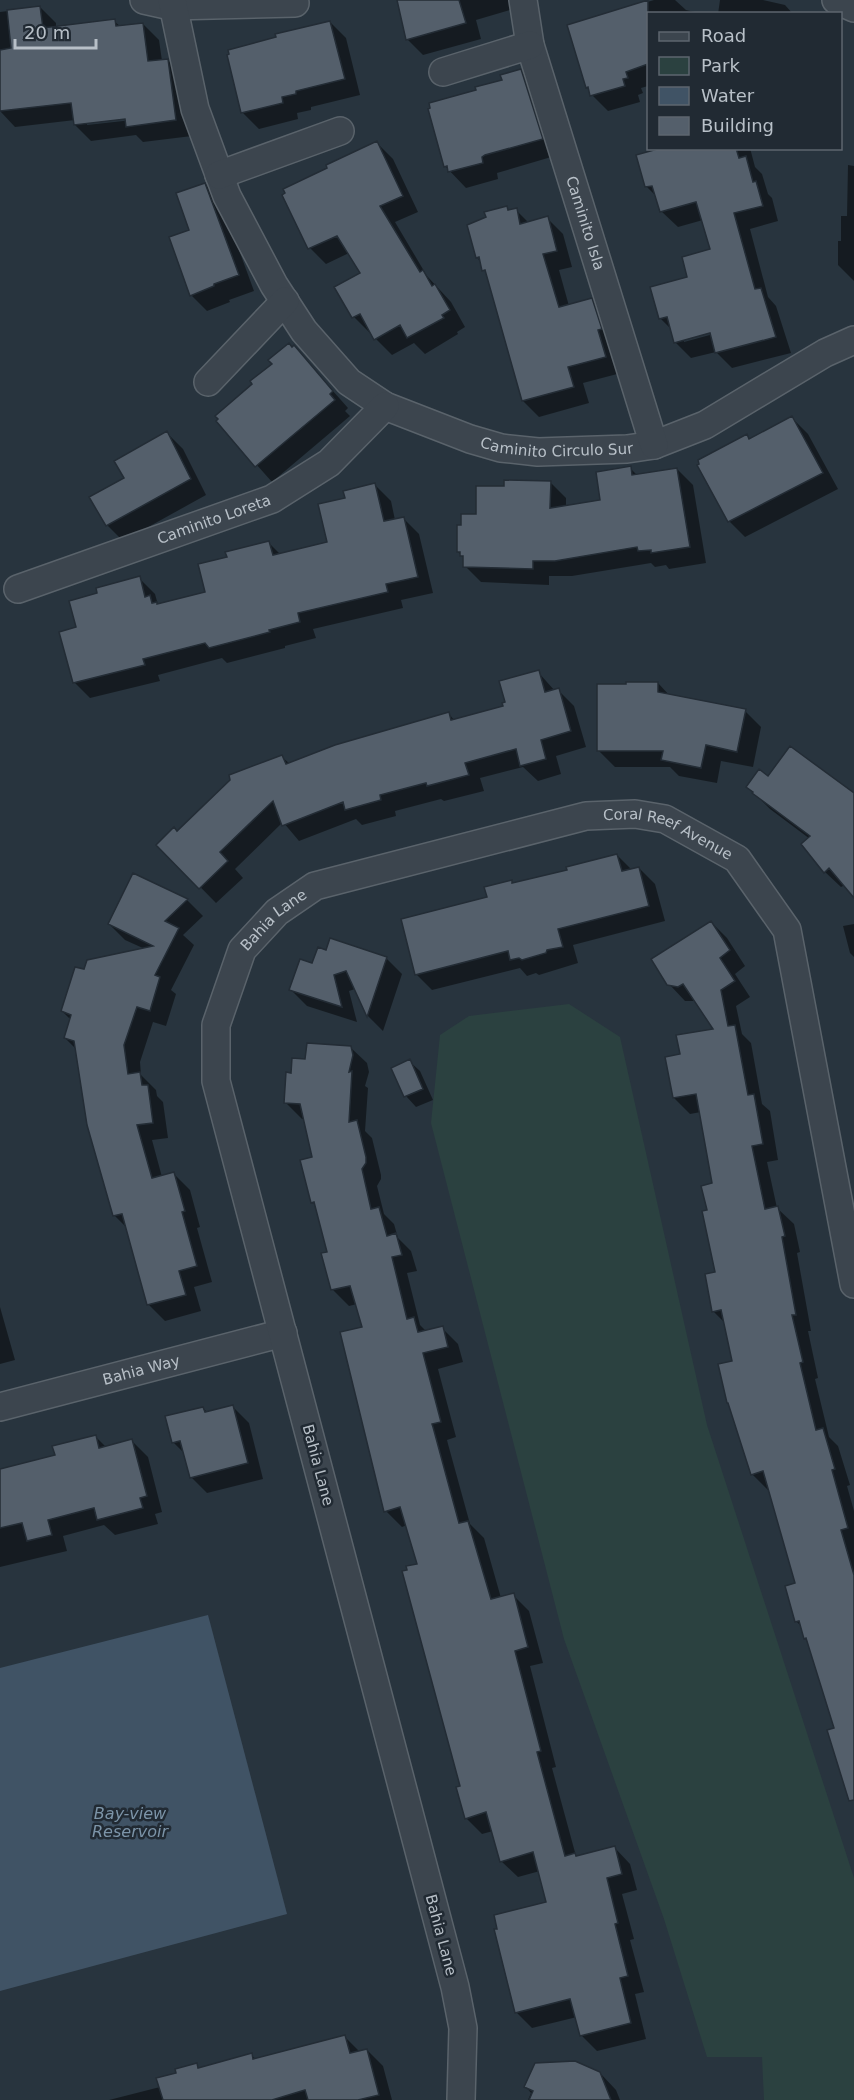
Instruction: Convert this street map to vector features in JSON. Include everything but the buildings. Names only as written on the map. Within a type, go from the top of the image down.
[{"type":"street","points":[[144,0],[171,3],[295,3]]},
{"type":"street","name":"Caminito Isla","points":[[523,0],[530,45],[654,445]]},
{"type":"street","points":[[836,0],[854,8]]},
{"type":"street","name":"Caminito Circulo Sur","points":[[171,3],[195,109],[227,196],[304,331],[349,382],[385,406],[470,439],[501,448],[538,452],[627,449],[654,445],[705,425],[825,353],[854,340]]},
{"type":"street","points":[[443,72],[530,45]]},
{"type":"street","points":[[219,175],[340,131]]},
{"type":"street","points":[[208,382],[285,301]]},
{"type":"street","name":"Caminito Loreta","points":[[18,590],[272,499],[329,463],[385,406]]},
{"type":"street","name":"Coral Reef Avenue","points":[[338,881],[586,816],[635,814],[665,819],[737,859],[787,930],[854,1284]]},
{"type":"street","name":"Bahia Lane","points":[[338,881],[315,886],[277,912],[242,950],[216,1024],[216,1082],[455,1987],[464,2028],[461,2100]]},
{"type":"street","name":"Bahia Way","points":[[0,1407],[283,1333]]},
{"type":"green space","points":[[569,1004],[620,1037],[707,1425],[854,1878],[854,2100],[764,2100],[762,2057],[707,2057],[664,1919],[564,1639],[431,1123],[440,1035],[469,1016]]},
{"type":"water","name":"Bay-view Reservoir","points":[[208,1615],[287,1914],[0,1991],[0,1668]]}]
